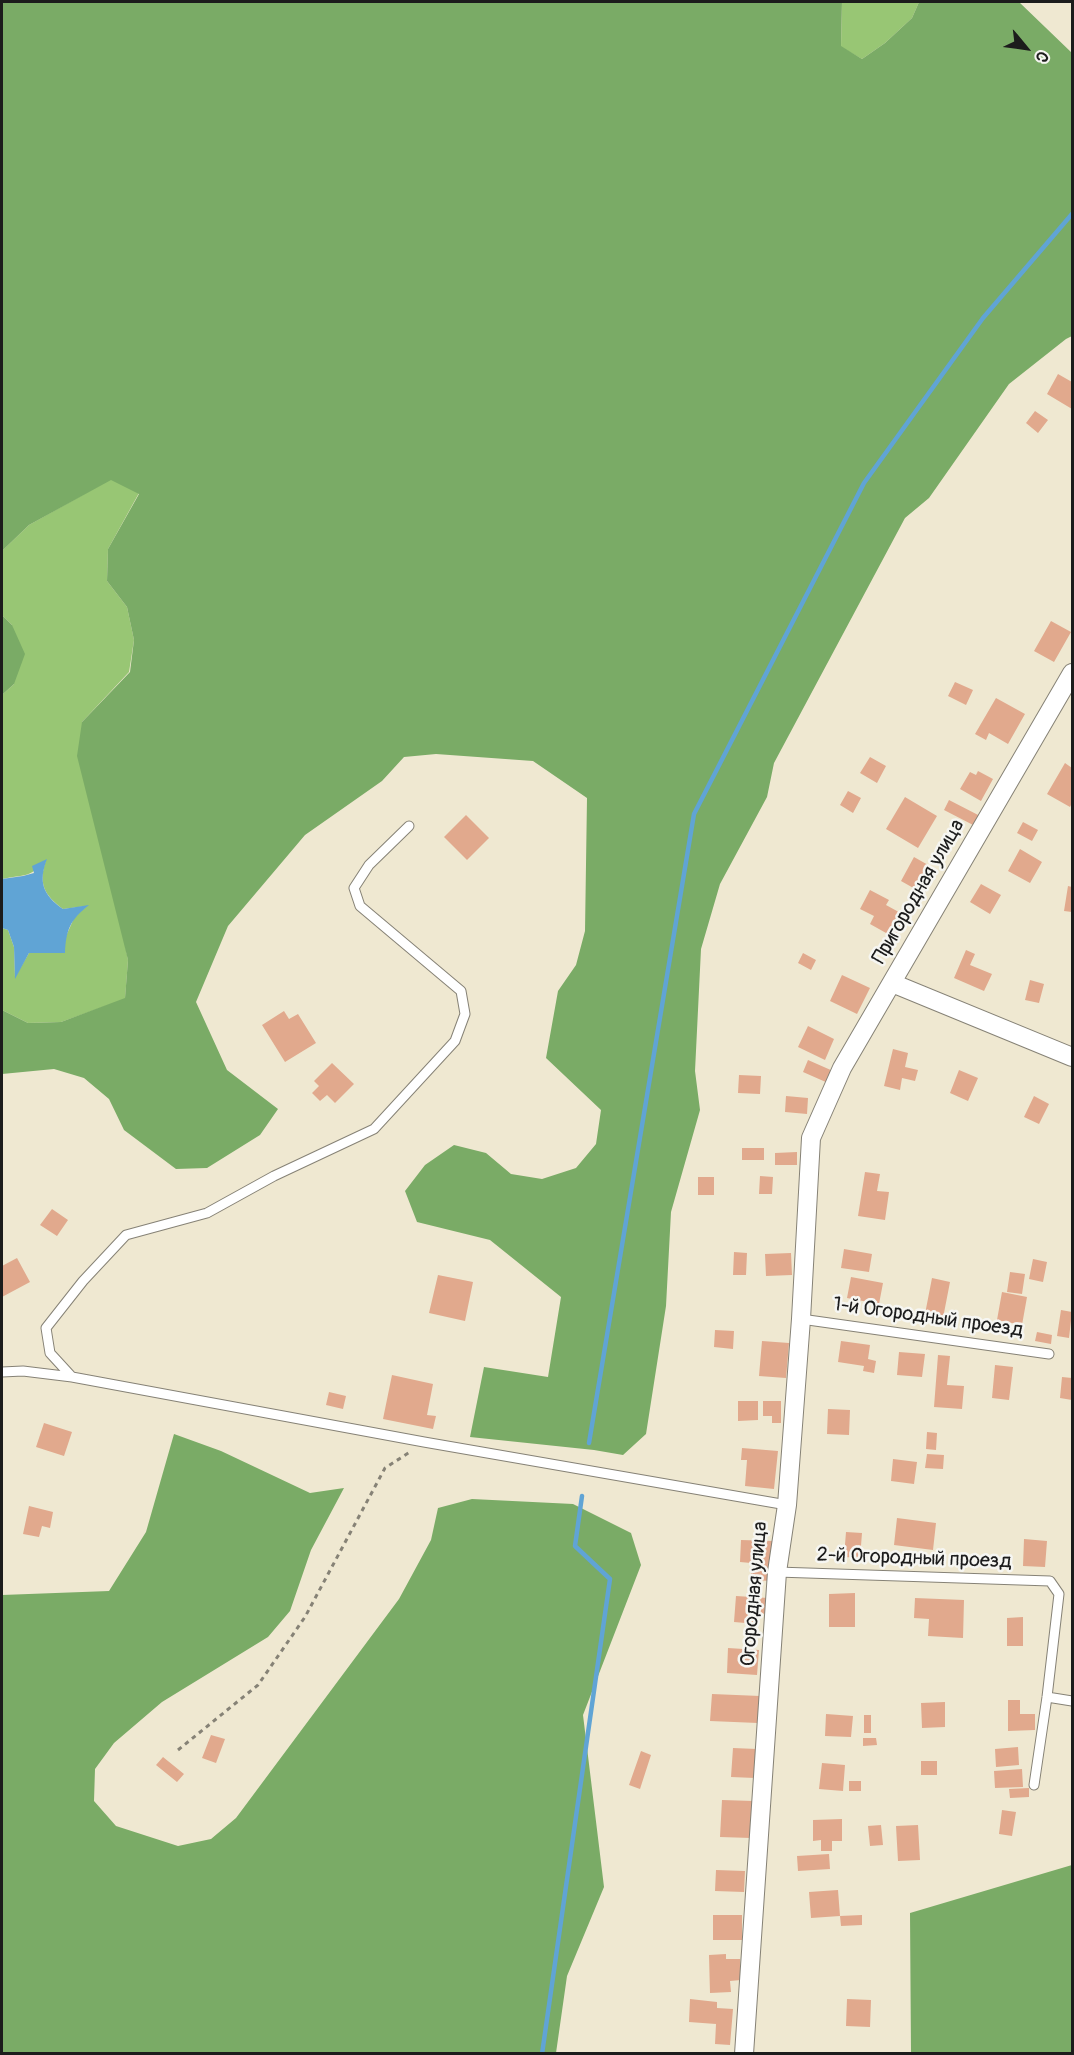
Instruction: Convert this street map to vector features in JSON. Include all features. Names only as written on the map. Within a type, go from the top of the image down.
[{"type":"street","name":"Пригородная улица","points":[[811,1138],[842,1068],[1072,673]]},
{"type":"street","points":[[892,983],[1072,1057]]},
{"type":"street","name":"Огородная улица","points":[[744,2054],[777,1572],[787,1505],[801,1318],[811,1138]]},
{"type":"lane","points":[[72,1377],[50,1353],[46,1328],[83,1281],[126,1235],[207,1212],[274,1176],[374,1129],[455,1041],[465,1014],[461,991],[360,906],[354,888],[369,865],[409,826]]},
{"type":"lane","name":"1-й Огородный проезд","points":[[801,1318],[1049,1354]]},
{"type":"lane","points":[[2,1372],[23,1371],[72,1377],[424,1442],[787,1505]]},
{"type":"lane","name":"2-й Огородный проезд","points":[[777,1572],[1050,1581],[1059,1594],[1047,1697]]},
{"type":"lane","points":[[1034,1785],[1047,1697],[1072,1701]]},
{"type":"path","points":[[178,1750],[258,1685],[306,1617],[385,1468],[424,1442]]},
{"type":"green space","points":[[2,2],[842,2],[841,46],[862,59],[885,43],[912,18],[919,2],[1019,2],[1072,53],[1072,336],[1009,384],[929,498],[905,518],[774,763],[767,797],[720,884],[701,949],[695,1071],[700,1110],[671,1212],[666,1306],[646,1434],[623,1455],[470,1437],[484,1367],[548,1377],[561,1297],[490,1240],[417,1222],[405,1191],[425,1165],[454,1145],[486,1153],[511,1174],[542,1179],[576,1168],[596,1144],[601,1110],[546,1058],[558,991],[576,965],[585,931],[587,798],[533,761],[436,754],[404,757],[382,781],[305,835],[228,926],[196,1002],[227,1070],[278,1109],[260,1135],[207,1168],[176,1169],[124,1130],[109,1099],[84,1078],[54,1069],[2,1074],[2,1010],[28,1023],[61,1022],[125,998],[128,960],[77,756],[82,722],[130,672],[134,640],[127,607],[107,581],[108,549],[139,494],[111,480],[29,525],[2,551]]},
{"type":"green space","points":[[842,2],[919,2],[912,18],[885,43],[862,59],[841,47]]},
{"type":"green space","points":[[111,479],[139,493],[108,549],[107,581],[127,607],[134,640],[129,672],[82,722],[128,960],[125,999],[61,1022],[28,1023],[2,1010],[2,928],[8,930],[14,947],[15,977],[29,953],[50,952],[66,936],[75,916],[87,906],[63,909],[51,899],[43,882],[46,860],[31,873],[2,879],[2,695],[14,684],[12,625],[2,615],[2,551],[29,525]]},
{"type":"green space","points":[[2,615],[12,625],[25,654],[14,684],[2,695]]},
{"type":"green space","points":[[174,1434],[221,1451],[310,1493],[344,1488],[311,1550],[290,1611],[268,1637],[162,1702],[114,1743],[95,1769],[94,1801],[116,1826],[178,1846],[211,1839],[236,1818],[399,1599],[431,1540],[438,1508],[472,1499],[573,1504],[631,1533],[641,1565],[583,1715],[604,1887],[567,1976],[556,2053],[2,2053],[2,1595],[109,1591],[146,1532]]},
{"type":"green space","points":[[1072,1865],[1072,2053],[911,2053],[910,1913]]},
{"type":"water","points":[[47,859],[43,881],[51,899],[63,909],[89,905],[70,926],[65,953],[29,953],[15,979],[14,947],[8,930],[2,928],[2,879],[34,873],[32,866]]},
{"type":"building","points":[[1058,374],[1072,382],[1072,409],[1047,394]]},
{"type":"building","points":[[1035,411],[1048,420],[1038,433],[1026,423]]},
{"type":"building","points":[[1051,621],[1071,632],[1054,662],[1034,651]]},
{"type":"building","points":[[955,682],[973,690],[966,705],[948,696]]},
{"type":"building","points":[[996,698],[1025,714],[1008,744],[989,733],[986,740],[975,734]]},
{"type":"building","points":[[870,757],[886,766],[877,783],[860,773]]},
{"type":"building","points":[[1065,763],[1072,768],[1070,807],[1047,794]]},
{"type":"building","points":[[978,771],[993,779],[981,801],[960,789],[970,772],[976,775]]},
{"type":"building","points":[[848,791],[861,798],[853,813],[840,805]]},
{"type":"building","points":[[905,797],[937,816],[918,848],[886,829]]},
{"type":"building","points":[[949,800],[982,817],[977,827],[944,810]]},
{"type":"building","points":[[466,815],[489,838],[467,860],[444,837]]},
{"type":"building","points":[[1023,822],[1038,830],[1032,841],[1017,833]]},
{"type":"building","points":[[1020,849],[1042,862],[1030,883],[1008,871]]},
{"type":"building","points":[[914,857],[937,870],[924,894],[901,881]]},
{"type":"building","points":[[981,884],[1001,895],[990,914],[970,902]]},
{"type":"building","points":[[1068,886],[1072,887],[1072,912],[1064,911]]},
{"type":"building","points":[[870,890],[889,900],[886,905],[906,916],[895,938],[870,924],[874,916],[860,909]]},
{"type":"building","points":[[966,950],[975,954],[970,965],[992,974],[984,991],[954,978]]},
{"type":"building","points":[[803,953],[816,960],[811,970],[798,963]]},
{"type":"building","points":[[842,975],[870,988],[857,1014],[830,1001]]},
{"type":"building","points":[[1030,980],[1044,984],[1039,1003],[1025,1000]]},
{"type":"building","points":[[284,1011],[289,1019],[298,1014],[316,1043],[285,1062],[262,1025]]},
{"type":"building","points":[[808,1026],[834,1039],[825,1060],[798,1047]]},
{"type":"building","points":[[893,1049],[908,1053],[905,1067],[918,1070],[915,1081],[902,1078],[900,1090],[884,1086]]},
{"type":"building","points":[[808,1060],[833,1071],[828,1083],[803,1072]]},
{"type":"building","points":[[332,1063],[354,1084],[335,1103],[327,1095],[320,1101],[312,1093],[319,1086],[314,1081]]},
{"type":"building","points":[[959,1070],[978,1078],[968,1101],[950,1093]]},
{"type":"building","points":[[739,1075],[761,1076],[760,1094],[738,1093]]},
{"type":"building","points":[[786,1096],[808,1098],[807,1114],[785,1112]]},
{"type":"building","points":[[1034,1096],[1049,1104],[1039,1124],[1024,1117]]},
{"type":"building","points":[[742,1148],[764,1148],[764,1160],[742,1160]]},
{"type":"building","points":[[797,1152],[797,1165],[775,1165],[775,1153]]},
{"type":"building","points":[[865,1172],[880,1174],[877,1191],[889,1192],[885,1220],[858,1216]]},
{"type":"building","points":[[760,1176],[773,1177],[772,1194],[759,1194]]},
{"type":"building","points":[[698,1177],[714,1177],[714,1195],[698,1195]]},
{"type":"building","points":[[52,1209],[68,1220],[57,1236],[40,1225]]},
{"type":"building","points":[[844,1249],[872,1254],[869,1272],[841,1268]]},
{"type":"building","points":[[734,1252],[747,1253],[746,1275],[733,1275]]},
{"type":"building","points":[[791,1253],[792,1275],[766,1276],[765,1254]]},
{"type":"building","points":[[17,1258],[30,1282],[2,1297],[2,1266]]},
{"type":"building","points":[[1033,1259],[1047,1262],[1043,1282],[1029,1279]]},
{"type":"building","points":[[1010,1272],[1025,1274],[1022,1294],[1007,1292]]},
{"type":"building","points":[[438,1275],[473,1282],[465,1321],[429,1313]]},
{"type":"building","points":[[851,1277],[883,1283],[879,1304],[847,1298]]},
{"type":"building","points":[[932,1278],[950,1282],[943,1318],[925,1314]]},
{"type":"building","points":[[1002,1292],[1027,1297],[1022,1325],[997,1320]]},
{"type":"building","points":[[1061,1310],[1072,1312],[1069,1338],[1057,1336]]},
{"type":"building","points":[[715,1330],[734,1331],[733,1349],[714,1347]]},
{"type":"building","points":[[1037,1332],[1052,1335],[1051,1344],[1035,1341]]},
{"type":"building","points":[[762,1341],[789,1343],[786,1378],[759,1376]]},
{"type":"building","points":[[841,1341],[870,1345],[868,1359],[876,1361],[874,1373],[863,1371],[864,1366],[838,1362]]},
{"type":"building","points":[[899,1352],[925,1354],[922,1377],[897,1375]]},
{"type":"building","points":[[938,1355],[950,1356],[947,1385],[964,1386],[962,1409],[934,1407]]},
{"type":"building","points":[[995,1365],[1013,1367],[1009,1400],[992,1398]]},
{"type":"building","points":[[392,1375],[433,1384],[427,1415],[436,1416],[433,1429],[383,1419]]},
{"type":"building","points":[[1062,1377],[1072,1378],[1072,1400],[1060,1398]]},
{"type":"building","points":[[329,1392],[346,1396],[343,1409],[326,1405]]},
{"type":"building","points":[[738,1401],[758,1401],[758,1420],[738,1421]]},
{"type":"building","points":[[763,1401],[781,1401],[781,1423],[772,1423],[772,1416],[763,1416]]},
{"type":"building","points":[[828,1409],[850,1410],[849,1435],[827,1434]]},
{"type":"building","points":[[44,1423],[72,1432],[64,1456],[36,1447]]},
{"type":"building","points":[[927,1432],[937,1433],[936,1450],[926,1449]]},
{"type":"building","points":[[742,1448],[778,1451],[774,1489],[745,1486],[747,1460],[741,1460]]},
{"type":"building","points":[[927,1454],[944,1455],[943,1469],[925,1468]]},
{"type":"building","points":[[893,1459],[917,1462],[914,1484],[891,1481]]},
{"type":"building","points":[[29,1506],[53,1512],[50,1528],[42,1526],[39,1537],[23,1534]]},
{"type":"building","points":[[897,1518],[936,1523],[933,1550],[894,1545]]},
{"type":"building","points":[[846,1532],[862,1533],[860,1558],[844,1557]]},
{"type":"building","points":[[1024,1539],[1047,1541],[1045,1567],[1023,1566]]},
{"type":"building","points":[[741,1540],[774,1541],[772,1581],[751,1580],[751,1563],[740,1562]]},
{"type":"building","points":[[855,1593],[855,1627],[829,1627],[829,1594]]},
{"type":"building","points":[[736,1596],[768,1598],[767,1614],[758,1613],[757,1624],[734,1622]]},
{"type":"building","points":[[915,1598],[964,1600],[963,1638],[928,1636],[929,1619],[914,1618]]},
{"type":"building","points":[[1023,1617],[1023,1646],[1007,1646],[1007,1618]]},
{"type":"building","points":[[728,1648],[759,1650],[757,1675],[727,1673]]},
{"type":"building","points":[[712,1694],[760,1696],[758,1723],[710,1721]]},
{"type":"building","points":[[1008,1700],[1020,1700],[1020,1714],[1035,1714],[1035,1730],[1008,1731]]},
{"type":"building","points":[[945,1702],[945,1727],[922,1728],[921,1703]]},
{"type":"building","points":[[826,1714],[853,1716],[851,1737],[825,1736]]},
{"type":"building","points":[[864,1715],[871,1715],[871,1733],[864,1733]]},
{"type":"building","points":[[211,1735],[225,1739],[216,1763],[202,1758]]},
{"type":"building","points":[[863,1738],[876,1738],[877,1745],[863,1746]]},
{"type":"building","points":[[1018,1747],[1019,1765],[996,1767],[995,1749]]},
{"type":"building","points":[[733,1748],[757,1749],[755,1778],[731,1777]]},
{"type":"building","points":[[641,1751],[651,1755],[640,1789],[629,1785]]},
{"type":"building","points":[[163,1757],[184,1774],[177,1782],[156,1765]]},
{"type":"building","points":[[921,1761],[937,1761],[937,1775],[921,1775]]},
{"type":"building","points":[[822,1763],[845,1765],[843,1791],[819,1789]]},
{"type":"building","points":[[1022,1769],[1023,1787],[995,1788],[994,1771]]},
{"type":"building","points":[[849,1781],[861,1781],[861,1791],[849,1791]]},
{"type":"building","points":[[1029,1788],[1029,1797],[1010,1798],[1009,1789]]},
{"type":"building","points":[[722,1800],[753,1801],[751,1838],[720,1837]]},
{"type":"building","points":[[1002,1810],[1016,1812],[1012,1836],[999,1834]]},
{"type":"building","points":[[842,1819],[842,1841],[832,1841],[832,1851],[821,1851],[821,1840],[813,1841],[813,1820]]},
{"type":"building","points":[[881,1825],[883,1845],[870,1846],[868,1826]]},
{"type":"building","points":[[918,1825],[920,1860],[898,1861],[896,1826]]},
{"type":"building","points":[[829,1854],[830,1869],[798,1871],[797,1856]]},
{"type":"building","points":[[716,1870],[745,1871],[744,1892],[715,1891]]},
{"type":"building","points":[[838,1890],[840,1916],[811,1918],[809,1892]]},
{"type":"building","points":[[713,1915],[742,1915],[742,1940],[713,1940]]},
{"type":"building","points":[[862,1915],[862,1925],[841,1926],[840,1916]]},
{"type":"building","points":[[726,1954],[726,1959],[740,1959],[741,1980],[730,1981],[731,1992],[710,1993],[709,1955]]},
{"type":"building","points":[[690,1999],[717,2002],[717,2008],[733,2009],[730,2045],[715,2044],[716,2024],[689,2022]]},
{"type":"building","points":[[847,1999],[871,2000],[870,2027],[846,2026]]},
{"type":"waterway","points":[[589,1443],[694,814],[864,483],[983,318],[1072,214]]},
{"type":"waterway","points":[[542,2054],[610,1579],[575,1546],[582,1496]]}]
